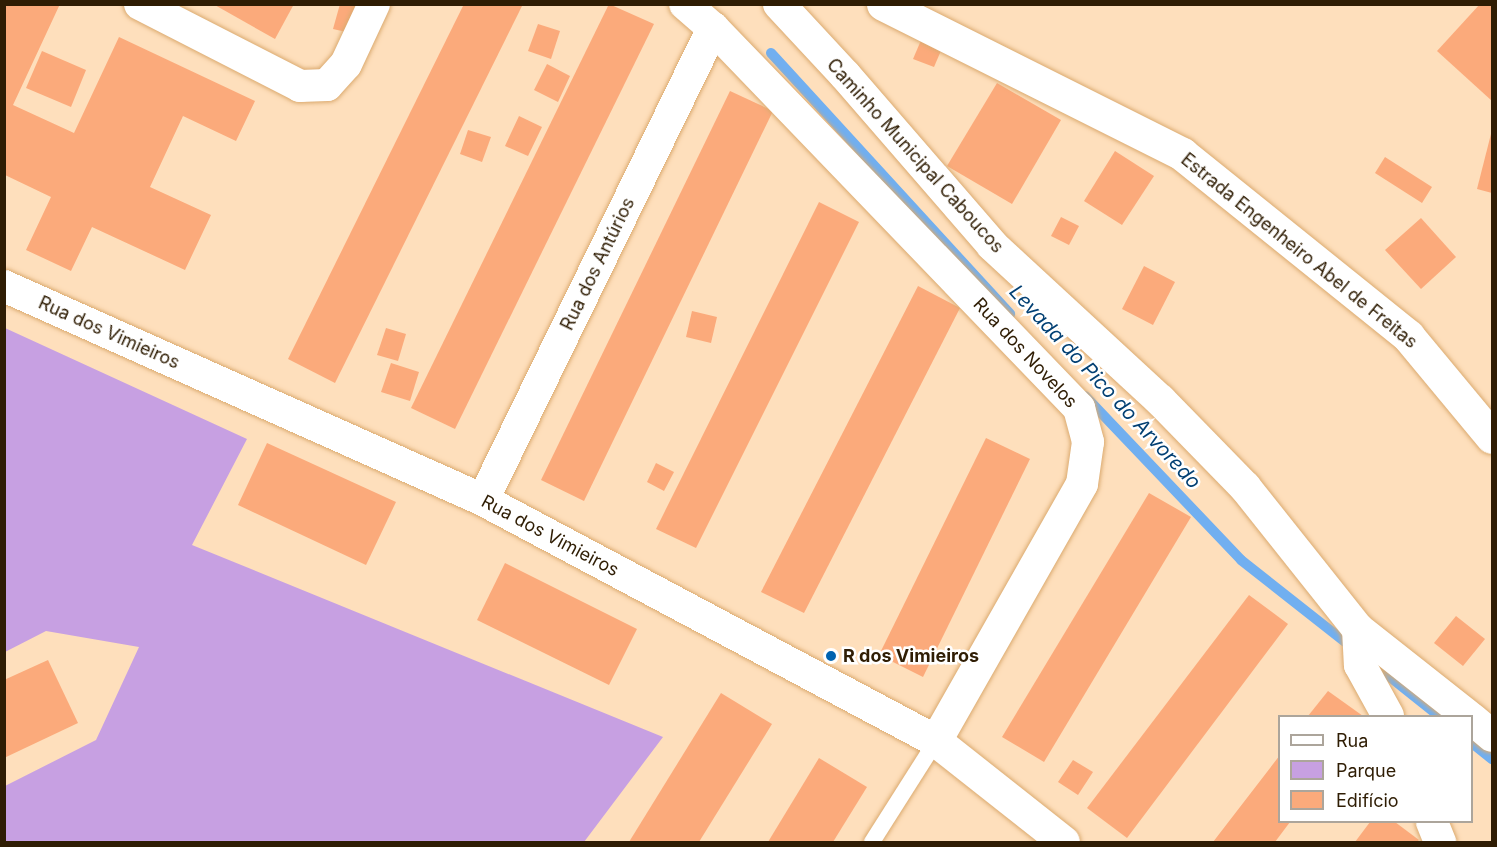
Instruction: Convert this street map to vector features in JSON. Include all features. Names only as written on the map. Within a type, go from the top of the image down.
[{"type":"main road","name":"Estrada Engenheiro Abel de Freitas","points":[[883,4],[1182,154],[1408,336],[1492,437]]},
{"type":"street","points":[[140,4],[300,86],[327,85],[346,64],[375,4]]},
{"type":"street","name":"Rua dos Novelos","points":[[685,4],[713,28],[1079,408],[1088,442],[1082,483],[936,741]]},
{"type":"street","name":"Caminho Municipal Caboucos","points":[[779,4],[845,75],[992,245],[1160,400],[1245,487],[1358,628],[1466,715]]},
{"type":"street","name":"Rua dos Antúrios","points":[[483,500],[713,28]]},
{"type":"street","name":"Rua dos Vimieiros","points":[[4,286],[483,500],[936,741],[1064,843]]},
{"type":"street","points":[[1358,628],[1360,665],[1387,715]]},
{"type":"street","name":"Caminho Municipal Caboucos","points":[[1473,720],[1492,736]]},
{"type":"street","points":[[1432,823],[1440,843]]},
{"type":"lane","points":[[872,843],[936,741]]},
{"type":"green space","points":[[5,328],[247,439],[192,545],[663,737],[584,842],[5,842],[5,786],[96,740],[139,647],[46,631],[5,652]]},
{"type":"building","points":[[6,4],[60,4],[13,105],[74,133],[119,37],[255,101],[236,141],[183,116],[150,187],[211,215],[185,270],[92,227],[71,271],[26,250],[51,197],[5,175]]},
{"type":"building","points":[[213,4],[294,4],[275,39]]},
{"type":"building","points":[[340,4],[363,4],[355,34],[333,29]]},
{"type":"building","points":[[464,4],[523,4],[335,383],[288,359]]},
{"type":"building","points":[[609,4],[654,24],[455,429],[411,408]]},
{"type":"building","points":[[1480,4],[1492,4],[1492,101],[1437,51]]},
{"type":"building","points":[[538,24],[560,31],[551,59],[528,51]]},
{"type":"building","points":[[922,38],[943,46],[934,67],[913,59]]},
{"type":"building","points":[[42,51],[86,70],[71,107],[26,88]]},
{"type":"building","points":[[547,64],[570,76],[558,102],[534,90]]},
{"type":"building","points":[[997,83],[1061,120],[1012,204],[947,166]]},
{"type":"building","points":[[730,91],[773,111],[584,501],[541,480]]},
{"type":"building","points":[[519,116],[542,127],[528,156],[505,146]]},
{"type":"building","points":[[468,130],[491,137],[482,162],[460,154]]},
{"type":"building","points":[[1492,130],[1492,193],[1477,189]]},
{"type":"building","points":[[1115,151],[1154,176],[1122,225],[1084,201]]},
{"type":"building","points":[[1385,157],[1432,187],[1422,203],[1375,173]]},
{"type":"building","points":[[819,202],[859,222],[696,548],[656,529]]},
{"type":"building","points":[[1061,217],[1079,226],[1069,245],[1051,236]]},
{"type":"building","points":[[1421,218],[1456,257],[1421,289],[1385,250]]},
{"type":"building","points":[[1144,266],[1175,282],[1153,325],[1122,309]]},
{"type":"building","points":[[918,286],[960,308],[804,613],[761,592]]},
{"type":"building","points":[[692,311],[717,317],[711,343],[686,337]]},
{"type":"building","points":[[386,328],[406,334],[398,361],[377,355]]},
{"type":"building","points":[[391,363],[419,372],[410,401],[381,392]]},
{"type":"building","points":[[986,438],[1030,459],[923,677],[879,655]]},
{"type":"building","points":[[267,443],[396,502],[366,565],[238,505]]},
{"type":"building","points":[[656,463],[674,472],[664,491],[647,482]]},
{"type":"building","points":[[1149,493],[1191,517],[1044,762],[1002,737]]},
{"type":"building","points":[[505,563],[637,629],[609,685],[477,620]]},
{"type":"building","points":[[1249,595],[1288,624],[1127,838],[1087,808]]},
{"type":"building","points":[[1456,616],[1485,639],[1463,666],[1434,643]]},
{"type":"building","points":[[48,660],[78,723],[4,758],[4,680]]},
{"type":"building","points":[[1328,691],[1362,715],[1309,715]]},
{"type":"building","points":[[721,693],[772,724],[699,842],[629,842]]},
{"type":"building","points":[[819,758],[867,787],[833,842],[768,842]]},
{"type":"building","points":[[1278,758],[1278,823],[1289,823],[1275,842],[1213,842]]},
{"type":"building","points":[[1073,760],[1093,772],[1078,795],[1058,782]]},
{"type":"building","points":[[1369,823],[1396,823],[1419,840],[1417,842],[1355,842]]},
{"type":"waterway","name":"Levada do Pico do Arvoredo","points":[[771,53],[1010,314]]},
{"type":"waterway","name":"Levada do Pico do Arvoredo","points":[[1085,396],[1241,560],[1353,648]]},
{"type":"waterway","name":"Levada do Pico do Arvoredo","points":[[1370,661],[1438,715]]},
{"type":"waterway","name":"Levada do Pico do Arvoredo","points":[[1473,744],[1492,759]]},
{"type":"place","name":"R dos Vimieiros","points":[[831,656]]}]
